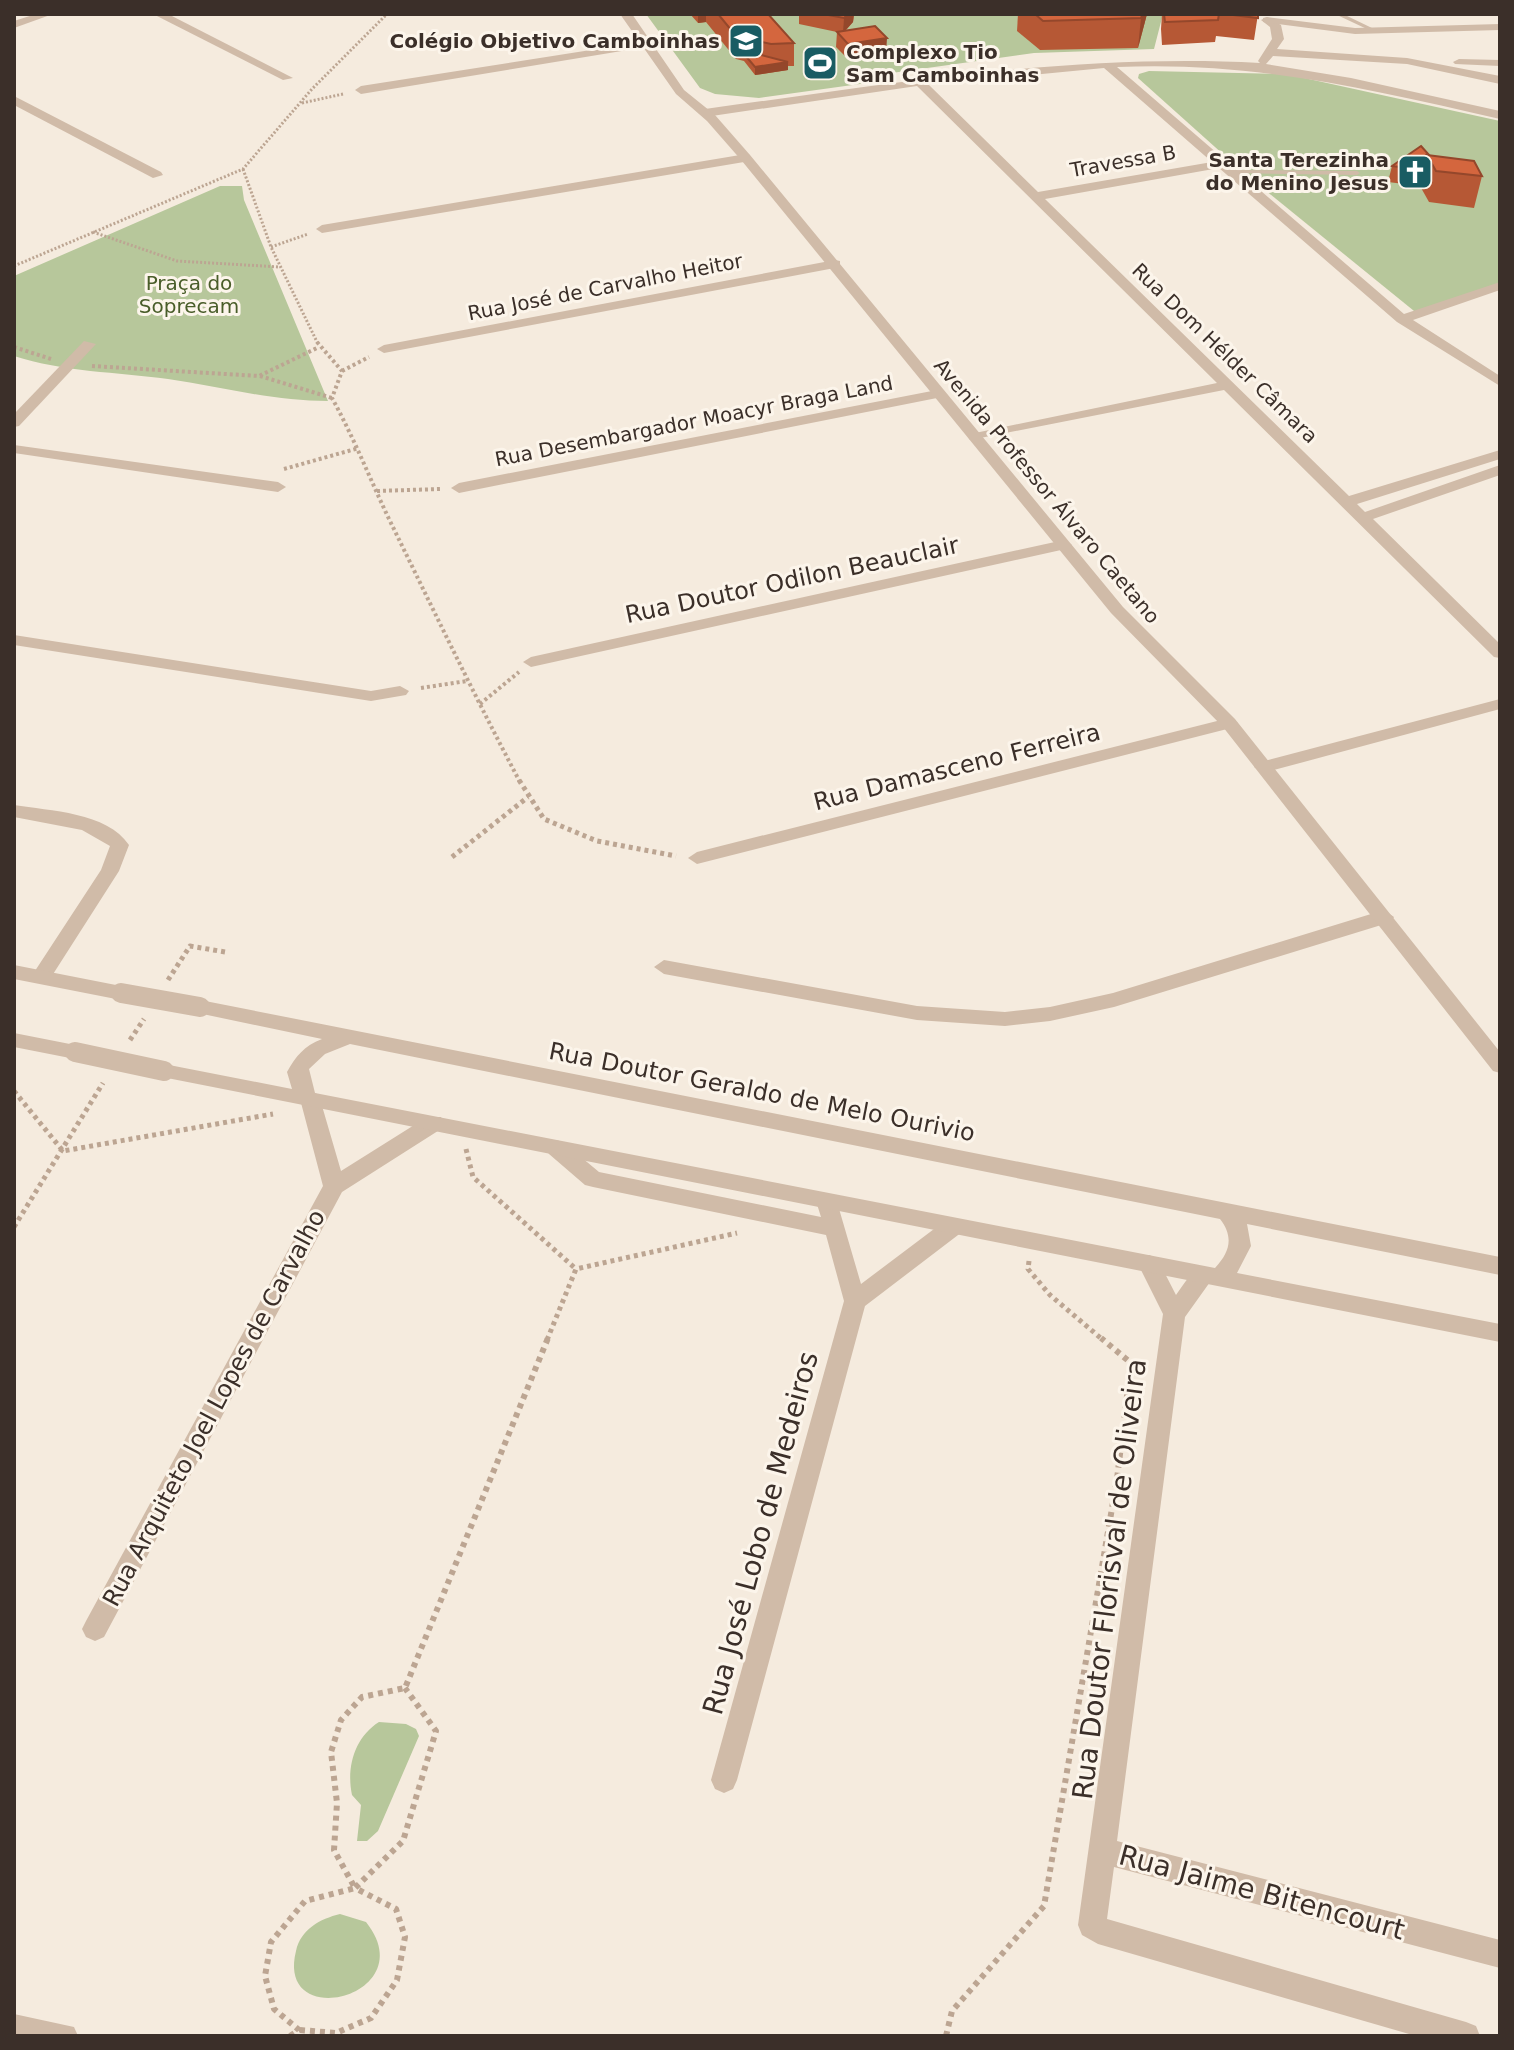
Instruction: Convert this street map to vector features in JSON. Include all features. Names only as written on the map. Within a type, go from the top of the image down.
[{"type":"street","points":[[14,25],[47,14]]},
{"type":"street","points":[[159,14],[287,78]]},
{"type":"street","name":"Avenida Professor Álvaro Caetano","points":[[626,14],[680,92],[705,113],[746,158],[835,264],[937,394],[1145,643],[1193,682],[1229,723],[1500,1066]]},
{"type":"street","points":[[1261,20],[1282,14]]},
{"type":"street","points":[[1296,14],[1325,23],[1391,32]]},
{"type":"street","points":[[1261,20],[1331,30],[1391,32],[1500,27]]},
{"type":"street","points":[[1259,67],[1270,52],[1278,31],[1261,20]]},
{"type":"street","points":[[361,90],[648,44]]},
{"type":"street","points":[[1270,52],[1407,61],[1500,63]]},
{"type":"street","points":[[1407,61],[1500,80]]},
{"type":"street","points":[[705,113],[792,98],[1037,66],[1107,65],[1259,67],[1500,115]]},
{"type":"street","points":[[1107,65],[1402,319],[1500,382]]},
{"type":"street","name":"Rua Dom Hélder Câmara","points":[[920,83],[1033,197],[1349,501],[1500,653]]},
{"type":"street","points":[[14,100],[157,175]]},
{"type":"street","points":[[322,229],[746,158]]},
{"type":"street","name":"Travessa B","points":[[1033,197],[1225,168]]},
{"type":"street","name":"Rua José de Carvalho Heitor","points":[[384,349],[835,264]]},
{"type":"street","points":[[1402,319],[1500,286]]},
{"type":"street","points":[[14,423],[89,344]]},
{"type":"street","points":[[975,437],[1229,385]]},
{"type":"street","name":"Rua Desembargador Moacyr Braga Land","points":[[459,488],[937,394]]},
{"type":"street","points":[[14,449],[278,487]]},
{"type":"street","points":[[1349,501],[1500,454]]},
{"type":"street","points":[[1365,517],[1500,470]]},
{"type":"street","name":"Rua Doutor Odilon Beauclair","points":[[531,662],[1064,545]]},
{"type":"street","points":[[14,640],[371,696],[400,691]]},
{"type":"street","points":[[1263,767],[1500,704]]},
{"type":"street","name":"Rua Damasceno Ferreira","points":[[697,858],[1229,723]]},
{"type":"street","points":[[14,811],[99,830],[113,836],[120,845],[110,871],[41,977]]},
{"type":"street","points":[[664,967],[917,1013],[1005,1019],[1050,1014],[1114,1000],[1384,917]]},
{"type":"street","name":"Rua Doutor Geraldo de Melo Ourivio","points":[[14,972],[1500,1266]]},
{"type":"street","name":"Rua Arquiteto Joel Lopes de Carvalho","points":[[334,1186],[297,1072],[310,1051],[350,1037]]},
{"type":"street","points":[[14,1040],[1500,1333]]},
{"type":"street","name":"Rua Arquiteto Joel Lopes de Carvalho","points":[[95,1629],[334,1186],[434,1123]]},
{"type":"street","points":[[556,1148],[593,1179],[833,1228]]},
{"type":"street","points":[[827,1201],[855,1301],[954,1226]]},
{"type":"street","points":[[1149,1264],[1174,1314],[1211,1276],[1233,1265],[1242,1246],[1242,1235],[1226,1211]]},
{"type":"street","name":"Rua José Lobo de Medeiros","points":[[724,1780],[855,1301]]},
{"type":"street","name":"Rua Doutor Florisval de Oliveira","points":[[1104,1851],[1174,1314]]},
{"type":"street","name":"Rua Jaime Bitencourt","points":[[1466,2036],[1098,1930],[1091,1921],[1104,1851],[1500,1954]]},
{"type":"street","points":[[14,2027],[65,2036]]},
{"type":"lane","points":[[1338,14],[1371,29]]},
{"type":"lane","points":[[1225,168],[1357,173]]},
{"type":"path","points":[[14,266],[243,169],[301,103],[387,14]]},
{"type":"path","points":[[301,103],[361,90]]},
{"type":"path","points":[[243,169],[271,247],[319,347],[333,357],[342,371]]},
{"type":"path","points":[[271,247],[322,229]]},
{"type":"path","points":[[92,232],[123,246],[184,262],[265,262],[280,267]]},
{"type":"path","points":[[14,347],[69,365],[259,376],[332,398],[359,447],[467,681],[528,797],[544,819],[570,831],[666,856],[697,858]]},
{"type":"path","points":[[259,376],[319,347]]},
{"type":"path","points":[[332,398],[342,371],[384,349]]},
{"type":"path","points":[[241,482],[359,447]]},
{"type":"path","points":[[377,491],[459,488]]},
{"type":"path","points":[[480,704],[531,662]]},
{"type":"path","points":[[400,691],[467,681]]},
{"type":"path","points":[[452,857],[528,797]]},
{"type":"path","points":[[14,1091],[63,1151]]},
{"type":"path","points":[[14,1227],[95,1095]]},
{"type":"path","points":[[63,1151],[282,1113],[306,1098]]},
{"type":"path","points":[[460,1129],[473,1177],[576,1269]]},
{"type":"path","points":[[576,1269],[770,1225],[777,1216]]},
{"type":"path","points":[[946,2036],[952,2011],[1044,1906],[1117,1479],[1131,1363],[1050,1295],[1028,1269],[1033,1241]]},
{"type":"path","points":[[405,1688],[576,1269]]},
{"type":"path","points":[[405,1688],[362,1697],[341,1720],[331,1752],[337,1803],[334,1850],[355,1888],[396,1909],[405,1937],[397,1980],[371,2018],[336,2033],[299,2030],[274,2009],[265,1976],[271,1942],[305,1901],[355,1888],[403,1841],[436,1731],[405,1688]]},
{"type":"path","points":[[290,2036],[299,2030]]},
{"type":"green space","name":"Complexo Tio Sam Camboinhas","points":[[646,14],[1163,14],[1154,49],[1034,53],[863,77],[867,83],[759,98],[715,94],[700,88]]},
{"type":"green space","points":[[1149,71],[1286,74],[1500,121],[1500,287],[1419,315],[1244,173],[1138,78],[1139,74]]},
{"type":"green space","name":"Praça do Soprecam","points":[[220,186],[242,186],[244,200],[328,401],[288,399],[168,379],[71,368],[14,356],[14,276]]},
{"type":"green space","points":[[379,1722],[406,1724],[416,1729],[419,1736],[378,1831],[367,1841],[357,1841],[361,1805],[352,1795],[350,1774],[358,1744]]},
{"type":"green space","points":[[340,1914],[366,1922],[379,1948],[377,1969],[364,1986],[345,1995],[324,1998],[306,1992],[295,1977],[296,1951],[302,1937],[312,1926]]},
{"type":"building","points":[[718,14],[768,14],[794,43],[771,44],[736,36]]},
{"type":"building","points":[[823,14],[848,14],[844,18]]},
{"type":"building","points":[[1035,14],[1143,14],[1141,18],[1043,21]]},
{"type":"building","points":[[1164,14],[1219,14],[1218,20],[1165,22]]},
{"type":"building","points":[[1225,14],[1258,14],[1258,18]]},
{"type":"building","points":[[875,26],[887,38],[848,44],[837,32]]},
{"type":"building","points":[[753,53],[788,62],[755,67],[744,54]]},
{"type":"building","points":[[1421,146],[1430,156],[1427,155],[1424,170],[1392,166]]},
{"type":"building","points":[[1427,155],[1474,161],[1482,176],[1436,171]]},
{"type":"place","name":"Colégio Objetivo Camboinhas","points":[[746,41]]},
{"type":"place","name":"Complexo Tio Sam Camboinhas","points":[[820,63]]},
{"type":"place","name":"Santa Terezinha do Menino Jesus","points":[[1415,172]]}]
